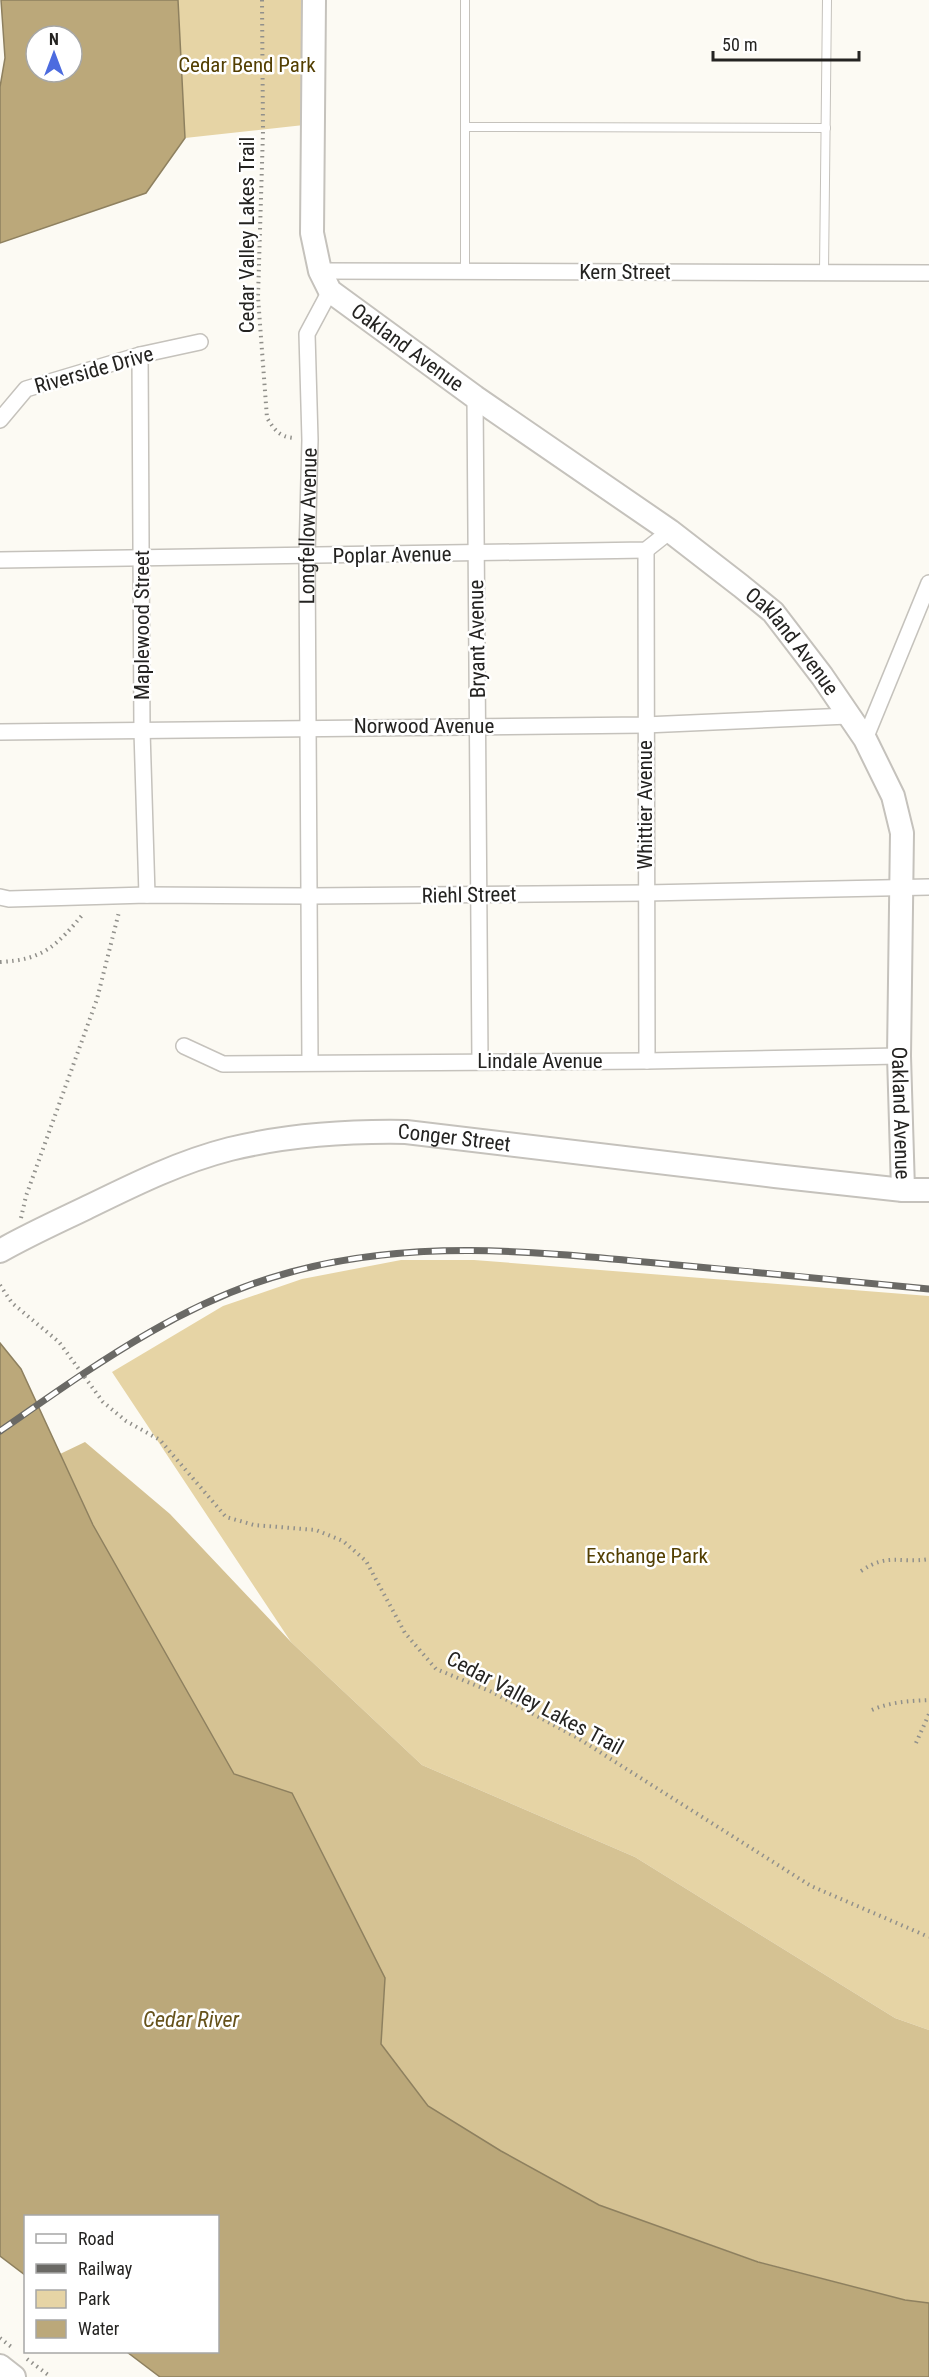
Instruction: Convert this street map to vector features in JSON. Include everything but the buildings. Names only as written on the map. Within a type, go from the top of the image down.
[{"type":"street","points":[[314,0],[312,233],[320,271],[330,291]]},
{"type":"street","name":"Kern Street","points":[[320,271],[929,273]]},
{"type":"street","name":"Longfellow Avenue","points":[[310,1062],[307,333],[330,291]]},
{"type":"street","name":"Oakland Avenue","points":[[330,291],[475,397],[670,531],[773,612],[822,676],[864,738],[893,796],[902,833],[899,1056],[903,1190]]},
{"type":"street","name":"Riverside Drive","points":[[0,420],[26,389],[140,355],[200,342]]},
{"type":"street","name":"Maplewood Street","points":[[140,355],[142,731],[147,895]]},
{"type":"street","name":"Bryant Avenue","points":[[475,397],[480,1061]]},
{"type":"street","points":[[646,550],[670,531]]},
{"type":"street","name":"Poplar Avenue","points":[[0,560],[142,556],[307,556],[646,550]]},
{"type":"street","name":"Whittier Avenue","points":[[646,550],[647,1061]]},
{"type":"street","points":[[864,738],[929,583]]},
{"type":"street","name":"Norwood Avenue","points":[[0,732],[645,725],[848,716]]},
{"type":"street","name":"Riehl Street","points":[[4,898],[147,895],[646,893],[929,886]]},
{"type":"street","name":"Lindale Avenue","points":[[184,1047],[223,1064],[647,1061],[899,1056]]},
{"type":"street","name":"Conger Street","points":[[6,1247],[144,1179],[186,1163],[272,1140],[362,1131],[441,1135],[903,1190],[929,1190]]},
{"type":"street","points":[[0,2366],[14,2377]]},
{"type":"lane","points":[[465,0],[465,271]]},
{"type":"lane","points":[[824,272],[827,0]]},
{"type":"lane","points":[[465,127],[826,128]]},
{"type":"path","name":"Cedar Valley Lakes Trail","points":[[262,0],[262,178],[258,297],[267,418],[275,431],[287,438],[309,440]]},
{"type":"path","points":[[6,1247],[96,999],[123,896]]},
{"type":"path","points":[[0,962],[15,961],[42,954],[61,939],[99,897]]},
{"type":"path","name":"Cedar Valley Lakes Trail","points":[[0,1285],[12,1303],[59,1341],[103,1402],[126,1421],[160,1440],[226,1517],[254,1525],[316,1530],[343,1541],[359,1555],[366,1562],[405,1633],[436,1669],[492,1692],[576,1737],[811,1886],[929,1936]]},
{"type":"path","points":[[861,1571],[874,1562],[885,1559],[929,1559]]},
{"type":"path","points":[[872,1710],[905,1701],[929,1700]]},
{"type":"path","points":[[916,1743],[929,1714]]},
{"type":"green space","name":"Cedar Bend Park","points":[[178,0],[314,0],[313,124],[185,138]]},
{"type":"green space","name":"Exchange Park","points":[[401,1260],[474,1260],[929,1296],[929,2030],[895,2018],[635,1857],[422,1765],[291,1642],[112,1372],[223,1306],[302,1279]]},
{"type":"shaded area","points":[[85,1442],[170,1514],[291,1642],[422,1765],[635,1857],[895,2018],[929,2030],[929,2303],[905,2300],[759,2262],[599,2205],[501,2151],[428,2106],[381,2044],[385,1978],[292,1794],[234,1774],[93,1525],[60,1454]]},
{"type":"water","points":[[1,0],[178,0],[185,138],[146,193],[0,243],[0,87],[5,58]]},
{"type":"water","name":"Cedar River","points":[[0,1343],[21,1369],[93,1525],[234,1774],[292,1793],[385,1978],[381,2044],[428,2106],[501,2151],[599,2205],[758,2262],[905,2300],[929,2303],[929,2377],[160,2377],[128,2353],[219,2353],[219,2215],[24,2215],[24,2274],[0,2256]]},
{"type":"railway","points":[[0,1431],[103,1361],[175,1318],[212,1300],[291,1272],[382,1255],[427,1251],[518,1252],[929,1289]]}]
